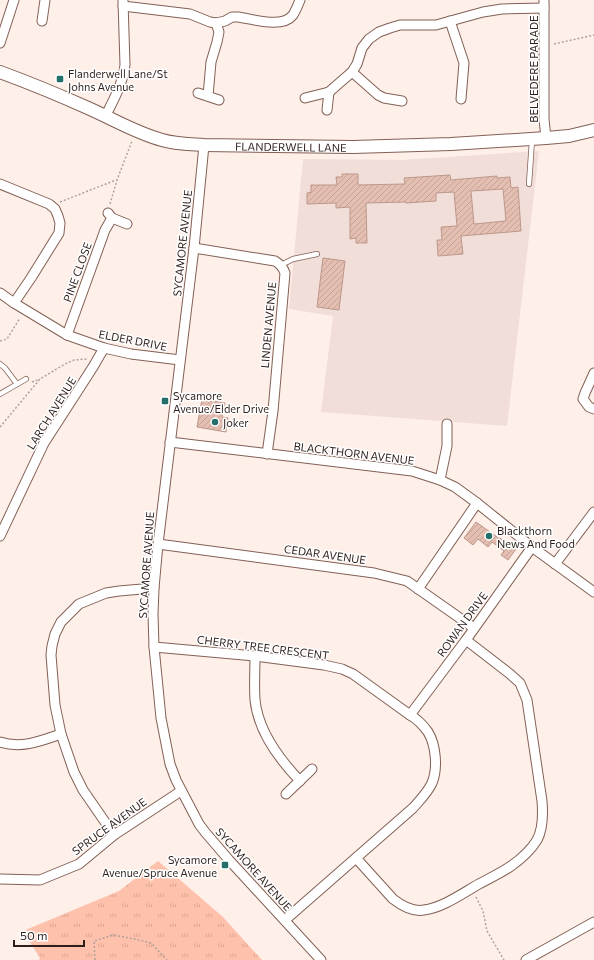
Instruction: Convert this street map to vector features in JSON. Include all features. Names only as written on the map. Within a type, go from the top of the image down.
[{"type":"street","points":[[0,43],[14,0]]},
{"type":"street","points":[[42,21],[45,0]]},
{"type":"street","points":[[106,116],[121,84],[124,73],[123,3],[190,14],[216,23],[225,21],[232,17],[238,17],[274,23],[282,22],[292,16],[300,0]]},
{"type":"street","points":[[305,98],[328,92],[352,72],[357,64],[362,48],[369,39],[379,32],[400,25],[430,25],[482,12],[544,4]]},
{"type":"street","name":"BELVEDERE PARADE","points":[[544,4],[544,119],[546,138]]},
{"type":"street","points":[[450,21],[464,63],[461,99]]},
{"type":"street","points":[[208,96],[211,62],[219,32],[216,23]]},
{"type":"street","name":"FLANDERWELL LANE","points":[[0,72],[50,91],[136,130],[163,140],[204,145],[353,147],[450,144],[569,136],[594,130]]},
{"type":"street","points":[[352,72],[378,96],[402,101]]},
{"type":"street","points":[[327,110],[328,92]]},
{"type":"street","points":[[198,93],[219,100]]},
{"type":"street","name":"SYCAMORE AVENUE","points":[[204,145],[194,248],[154,588],[154,647],[161,718],[170,764],[181,791],[199,824],[229,860],[321,960]]},
{"type":"street","points":[[0,184],[49,204],[55,209],[60,223],[59,233],[14,303]]},
{"type":"street","points":[[110,216],[127,224]]},
{"type":"street","name":"PINE CLOSE","points":[[67,335],[110,216]]},
{"type":"street","points":[[194,248],[275,261],[281,265]]},
{"type":"street","name":"LINDEN AVENUE","points":[[267,454],[274,403],[285,273],[284,268],[281,265]]},
{"type":"street","name":"ELDER DRIVE","points":[[0,293],[67,335],[104,348],[131,354],[180,360]]},
{"type":"street","name":"LARCH AVENUE","points":[[0,536],[44,443],[104,348]]},
{"type":"street","points":[[594,374],[583,399],[589,407],[594,409]]},
{"type":"street","points":[[440,480],[447,446],[447,424]]},
{"type":"street","name":"BLACKTHORN AVENUE","points":[[170,442],[412,471],[440,480],[478,503],[532,547],[594,592]]},
{"type":"street","points":[[418,588],[478,503]]},
{"type":"street","points":[[556,564],[594,512]]},
{"type":"street","name":"CEDAR AVENUE","points":[[158,544],[374,573],[407,581],[474,628]]},
{"type":"street","name":"ROWAN DRIVE","points":[[410,714],[466,640],[532,547]]},
{"type":"street","points":[[114,835],[83,790],[74,772],[55,705],[51,655],[55,634],[61,622],[80,604],[106,593],[154,588]]},
{"type":"street","points":[[356,858],[399,904],[415,910],[423,910],[438,906],[511,866],[528,852],[538,838],[543,812],[527,700],[520,683],[466,640]]},
{"type":"street","name":"CHERRY TREE CRESCENT","points":[[154,647],[255,656],[324,665],[342,669],[353,674],[410,714],[428,732],[433,743],[436,764],[435,773],[431,784],[424,796],[413,808],[285,920]]},
{"type":"street","points":[[255,656],[255,700],[258,714],[274,748],[289,769],[300,781]]},
{"type":"street","points":[[0,742],[16,745],[27,744],[62,734]]},
{"type":"street","points":[[286,794],[312,769]]},
{"type":"street","name":"SPRUCE AVENUE","points":[[0,879],[40,880],[79,864],[114,835],[181,791]]},
{"type":"street","points":[[531,959],[594,922]]},
{"type":"lane","points":[[529,184],[532,139]]},
{"type":"lane","points":[[281,265],[293,259],[317,254]]},
{"type":"lane","points":[[0,364],[5,368],[17,384]]},
{"type":"lane","points":[[0,394],[26,379]]},
{"type":"path","points":[[544,47],[594,35]]},
{"type":"path","points":[[110,216],[110,204],[117,180],[136,130]]},
{"type":"path","points":[[51,206],[117,180]]},
{"type":"path","points":[[0,341],[6,339],[25,310]]},
{"type":"path","points":[[0,427],[40,380],[74,360],[99,358]]},
{"type":"path","points":[[472,888],[483,911],[487,931],[504,960]]},
{"type":"path","points":[[95,960],[94,941],[113,935],[151,943],[167,960]]},
{"type":"shaded area","points":[[539,151],[507,426],[321,412],[333,316],[289,309],[303,159],[401,160]]},
{"type":"green space","points":[[158,861],[223,917],[262,960],[39,960],[40,958],[23,931],[119,891]]},
{"type":"building","points":[[342,174],[358,174],[358,185],[405,184],[404,178],[450,175],[451,180],[497,176],[497,178],[510,177],[511,188],[518,187],[521,231],[461,236],[463,254],[438,256],[437,240],[442,240],[441,227],[457,226],[454,192],[436,193],[436,201],[366,203],[367,243],[356,243],[356,238],[350,239],[350,207],[336,208],[336,203],[307,204],[307,193],[311,192],[311,185],[337,185],[336,177],[342,177]],"holes":[[[503,189],[506,221],[474,224],[471,191]]]},
{"type":"building","points":[[323,258],[345,261],[339,310],[317,307]]},
{"type":"building","points":[[202,399],[225,403],[222,417],[228,418],[226,432],[197,427]]},
{"type":"building","points":[[476,522],[516,549],[508,560],[501,555],[504,551],[492,542],[488,547],[478,539],[473,545],[464,538]]},
{"type":"place","name":"Flanderwell Lane/St Johns Avenue","points":[[60,79]]},
{"type":"place","name":"Sycamore Avenue/Elder Drive","points":[[165,401]]},
{"type":"place","name":"Joker","points":[[215,422]]},
{"type":"place","name":"Blackthorn News And Food","points":[[489,536]]},
{"type":"place","name":"Sycamore Avenue/Spruce Avenue","points":[[225,865]]}]
